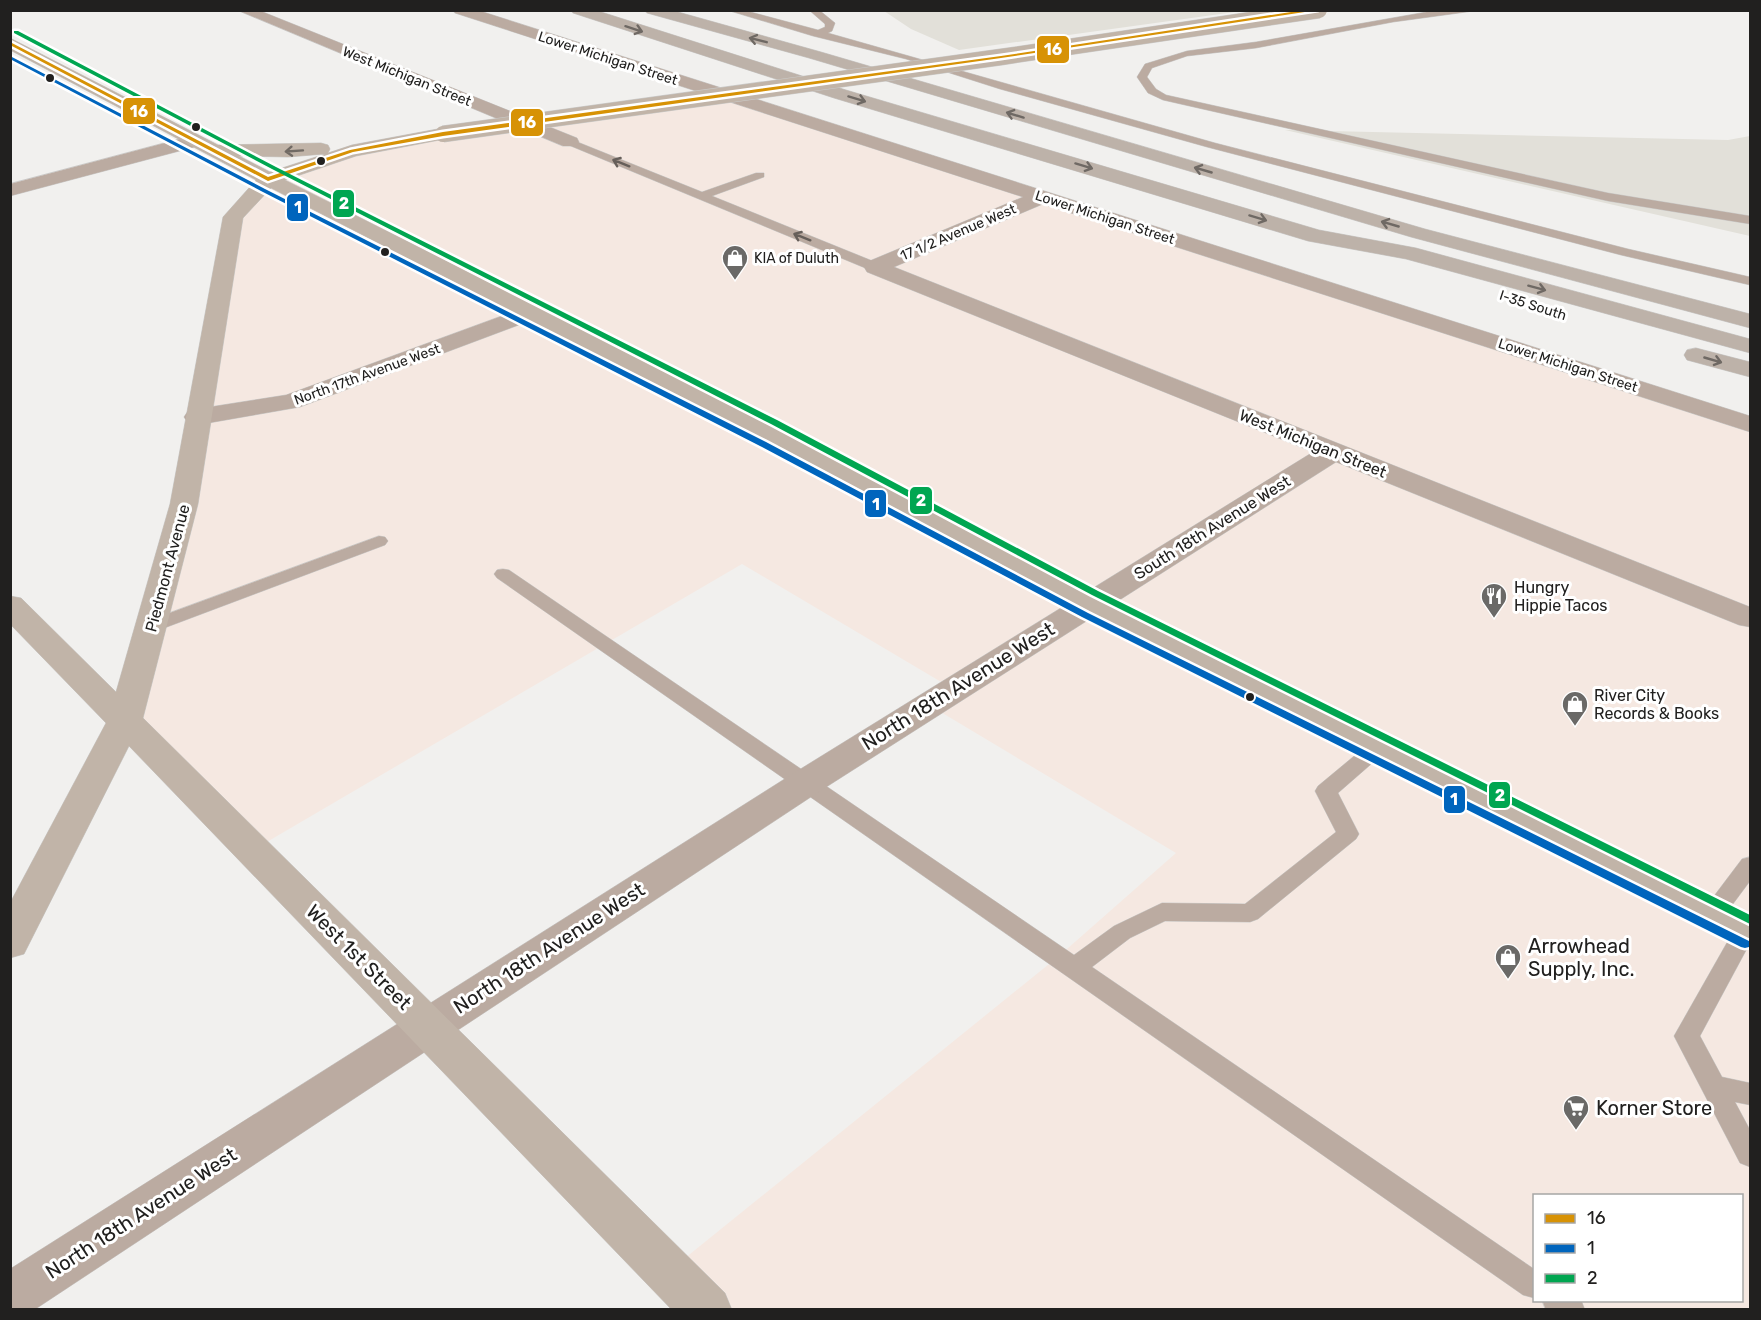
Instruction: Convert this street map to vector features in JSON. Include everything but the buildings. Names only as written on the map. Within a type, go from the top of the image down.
[{"type":"highway","points":[[578,10],[840,94],[1316,236],[1408,253],[1750,346]]},
{"type":"highway","points":[[652,10],[815,55],[1418,233],[1750,321]]},
{"type":"highway","points":[[1418,233],[1750,308]]},
{"type":"highway","name":"I-35 South","points":[[1316,236],[1641,339]]},
{"type":"highway","points":[[1674,348],[1750,370]]},
{"type":"street","name":"West Michigan Street","points":[[244,10],[570,142]]},
{"type":"street","name":"Lower Michigan Street","points":[[460,10],[1750,424]]},
{"type":"street","points":[[268,179],[331,157],[394,142],[443,134],[1001,57],[1319,10]]},
{"type":"street","points":[[10,43],[268,179],[769,433],[1089,604],[1748,932]]},
{"type":"street","points":[[10,190],[195,141]]},
{"type":"street","points":[[213,150],[288,151],[394,142]]},
{"type":"street","name":"Piedmont Avenue","points":[[10,943],[125,719],[184,504],[197,417],[233,217],[268,179]]},
{"type":"street","name":"17 1/2 Avenue West","points":[[875,267],[1041,197]]},
{"type":"street","name":"West Michigan Street","points":[[875,267],[1750,618]]},
{"type":"street","name":"North 17th Avenue West","points":[[197,417],[291,402],[532,312]]},
{"type":"street","name":"South 18th Avenue West","points":[[1089,604],[1334,451]]},
{"type":"street","name":"North 18th Avenue West","points":[[10,1297],[807,782],[1089,604]]},
{"type":"street","name":"West 1st Street","points":[[10,605],[707,1310]]},
{"type":"lane","points":[[731,10],[909,57],[1004,87],[1210,145],[1626,252],[1750,281]]},
{"type":"lane","points":[[813,10],[830,23],[829,29],[816,34]]},
{"type":"lane","points":[[1478,10],[1417,15],[1256,45],[1182,54],[1148,66],[1142,77],[1152,91],[1163,97],[1192,104],[1429,155],[1608,197],[1750,220]]},
{"type":"lane","points":[[570,142],[875,267]]},
{"type":"lane","points":[[701,196],[760,175]]},
{"type":"lane","points":[[152,626],[379,541]]},
{"type":"lane","points":[[503,574],[1533,1284]]},
{"type":"lane","points":[[1075,967],[1122,932],[1162,912],[1250,913],[1348,834],[1326,791],[1378,747]]},
{"type":"lane","points":[[1713,914],[1750,865]]},
{"type":"lane","points":[[1748,932],[1687,1036],[1750,1155]]},
{"type":"lane","points":[[1714,1086],[1750,1094]]},
{"type":"shaded area","points":[[884,11],[1242,11],[959,50],[911,29]]},
{"type":"shaded area","points":[[718,93],[1750,425],[1750,1309],[707,1309],[669,1271],[1059,956],[1176,853],[929,705],[953,689],[742,564],[253,850],[125,719],[233,217],[268,179],[352,151]]},
{"type":"shaded area","points":[[1285,130],[1728,140],[1750,136],[1750,236]]},
{"type":"transit line","name":"16","points":[[268,179],[352,151],[443,134],[1001,57],[1316,10]]},
{"type":"transit line","name":"2","points":[[16,32],[274,168],[774,422],[1095,593],[1750,920]]},
{"type":"transit line","name":"16","points":[[10,43],[268,179]]},
{"type":"transit line","name":"1","points":[[10,57],[263,190],[763,444],[1085,615],[1745,944]]},
{"type":"place","name":"KIA of Duluth","points":[[735,281]]},
{"type":"place","name":"Hungry Hippie Tacos","points":[[1494,619]]},
{"type":"place","name":"River City Records & Books","points":[[1575,727]]},
{"type":"place","name":"Arrowhead Supply, Inc.","points":[[1508,980]]},
{"type":"place","name":"Korner Store","points":[[1576,1131]]}]
